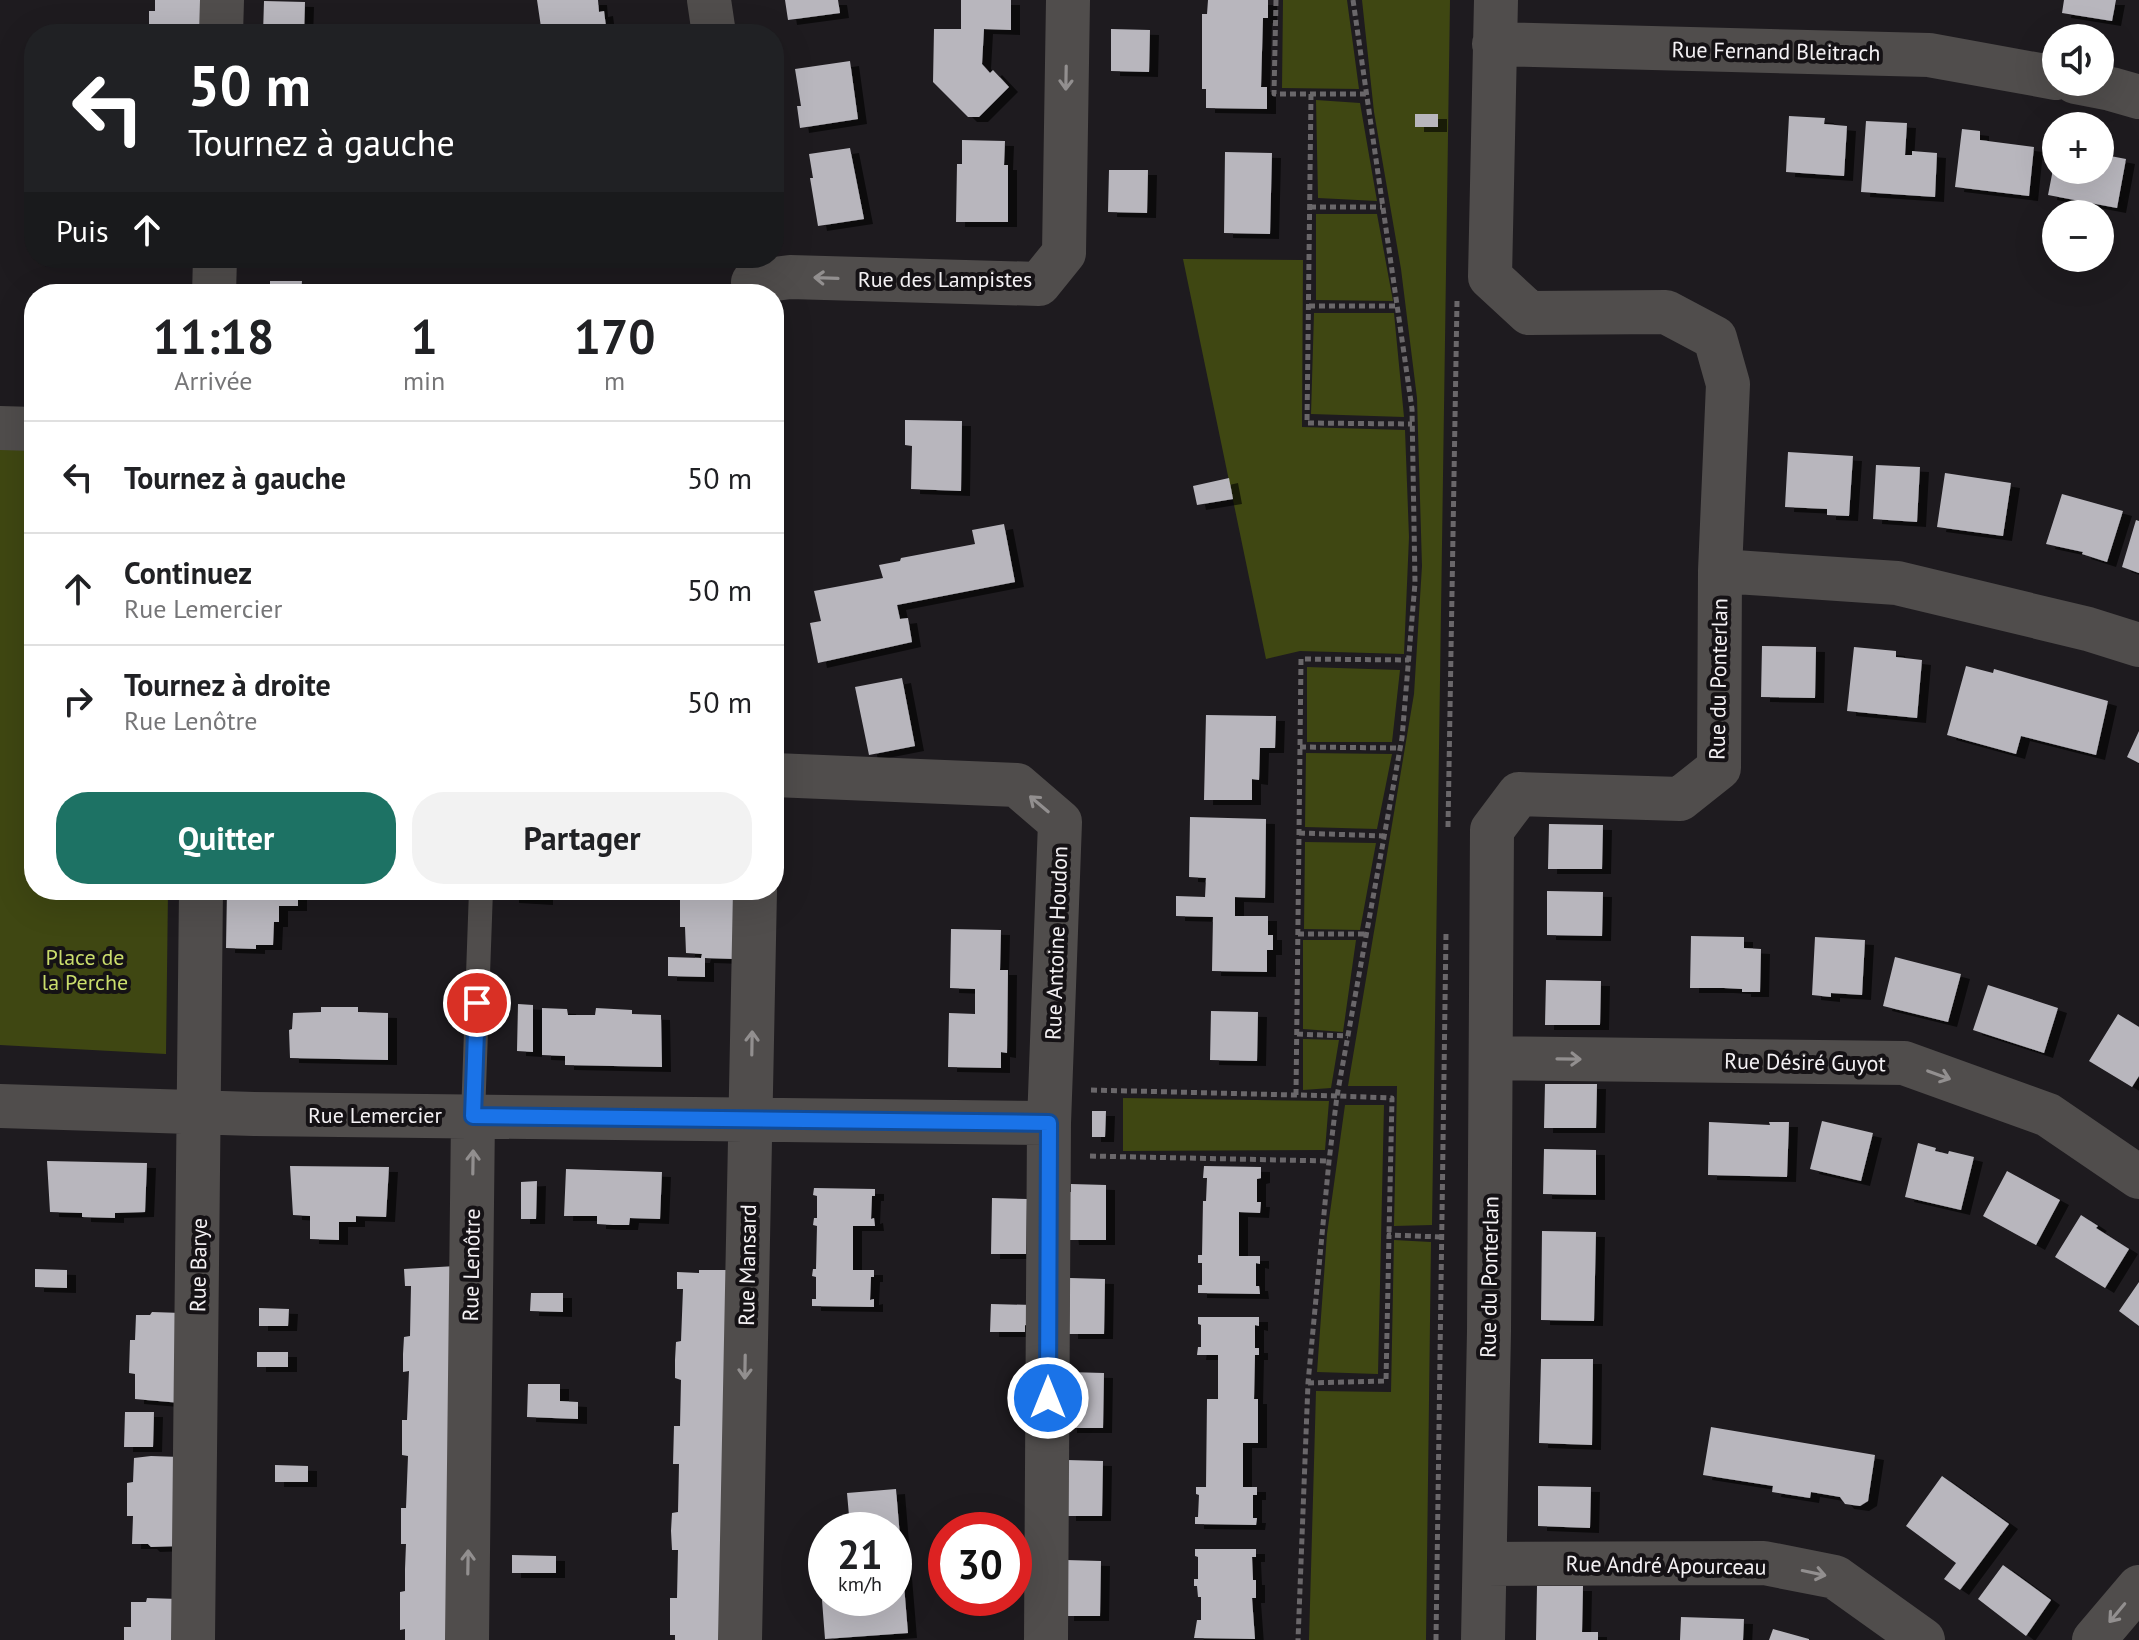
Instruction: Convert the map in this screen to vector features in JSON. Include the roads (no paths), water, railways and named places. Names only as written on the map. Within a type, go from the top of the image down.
[{"type":"street","points":[[221,24],[222,0]]},
{"type":"street","points":[[709,0],[713,24]]},
{"type":"street","name":"Rue des Lampistes","points":[[752,278],[1039,284],[1064,253],[1068,0]]},
{"type":"street","name":"Rue du Ponterlan","points":[[1483,1640],[1492,830],[1519,794],[1680,799],[1719,768],[1720,571],[1728,384],[1715,338],[1666,312],[1529,313],[1490,277],[1496,0]]},
{"type":"street","name":"Rue Fernand Bleitrach","points":[[1494,44],[1929,55],[2042,75]]},
{"type":"street","points":[[2114,91],[2139,97]]},
{"type":"street","points":[[0,428],[24,429]]},
{"type":"street","points":[[1720,571],[1897,583],[2088,629],[2139,645]]},
{"type":"street","name":"Rue Antoine Houdon","points":[[784,775],[1017,785],[1060,822],[1049,1122]]},
{"type":"street","name":"Rue Barye","points":[[193,1640],[201,900]]},
{"type":"street","name":"Rue Mansard","points":[[740,1640],[755,900]]},
{"type":"street","name":"Rue Désiré Guyot","points":[[1491,1058],[1904,1063],[2048,1115],[2139,1177]]},
{"type":"street","name":"Rue Lemercier","points":[[0,1106],[750,1121],[1049,1122]]},
{"type":"street","name":"Rue Lenôtre","points":[[467,1640],[473,1116]]},
{"type":"street","points":[[1046,1640],[1049,1122]]},
{"type":"street","name":"Rue André Apourceau","points":[[1485,1564],[1764,1563],[1835,1577],[1923,1640]]},
{"type":"street","points":[[2094,1640],[2139,1587]]},
{"type":"lane","name":"Rue Lenôtre","points":[[473,1116],[481,900]]},
{"type":"park label","name":"Place de la Perche","points":[[85,970]]}]
